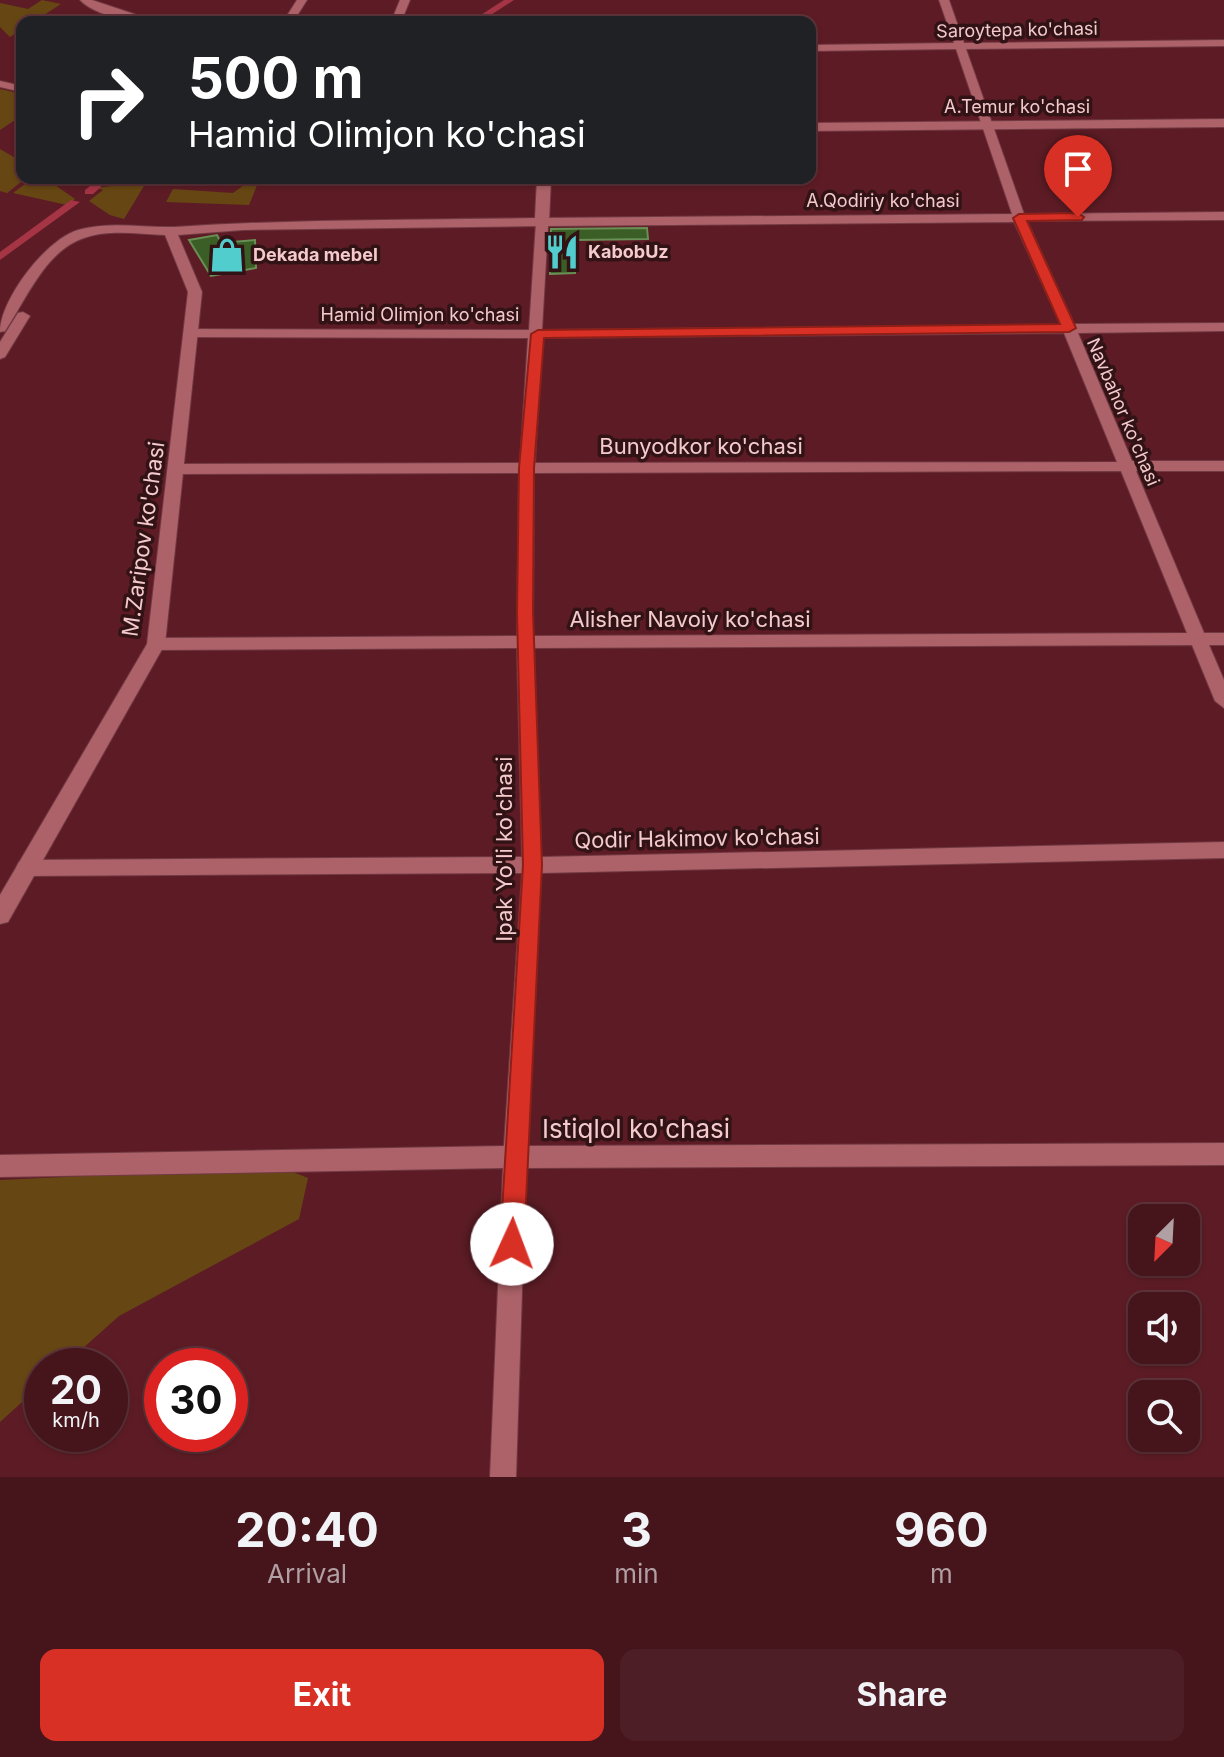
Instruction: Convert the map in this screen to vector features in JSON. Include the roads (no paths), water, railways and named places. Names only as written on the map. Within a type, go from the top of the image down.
[{"type":"street","name":"Navbahor ko'chasi","points":[[944,0],[1019,218],[1069,328],[1224,701]]},
{"type":"street","points":[[86,1],[133,16]]},
{"type":"street","name":"Saroytepa ko'chasi","points":[[816,48],[1224,43]]},
{"type":"street","name":"A.Temur ko'chasi","points":[[816,127],[1224,123]]},
{"type":"street","points":[[0,328],[40,265],[60,246],[80,234],[117,229],[170,231],[243,226],[542,222],[544,184]]},
{"type":"street","name":"A.Qodiriy ko'chasi","points":[[542,222],[1224,216]]},
{"type":"street","name":"Ipak Yo'li ko'chasi","points":[[503,1477],[515,1157],[532,865],[525,641],[527,468],[538,334],[542,222]]},
{"type":"street","name":"M.Zaripov ko'chasi","points":[[0,915],[156,644],[178,469],[195,292],[170,231]]},
{"type":"street","points":[[0,354],[58,256],[60,246]]},
{"type":"street","name":"Hamid Olimjon ko'chasi","points":[[192,333],[538,334],[1224,327]]},
{"type":"street","name":"Bunyodkor ko'chasi","points":[[178,469],[1224,466]]},
{"type":"street","name":"Alisher Navoiy ko'chasi","points":[[156,644],[1224,639]]},
{"type":"street","name":"Qodir Hakimov ko'chasi","points":[[26,868],[532,865],[1224,850]]},
{"type":"street","name":"Istiqlol ko'chasi","points":[[0,1166],[515,1157],[1224,1154]]},
{"type":"waterway","points":[[484,16],[510,0]]},
{"type":"waterway","points":[[89,192],[99,184]]},
{"type":"waterway","points":[[0,257],[75,202]]},
{"type":"place","name":"KabobUz","points":[[562,252]]},
{"type":"place","name":"Dekada mebel","points":[[227,255]]}]
